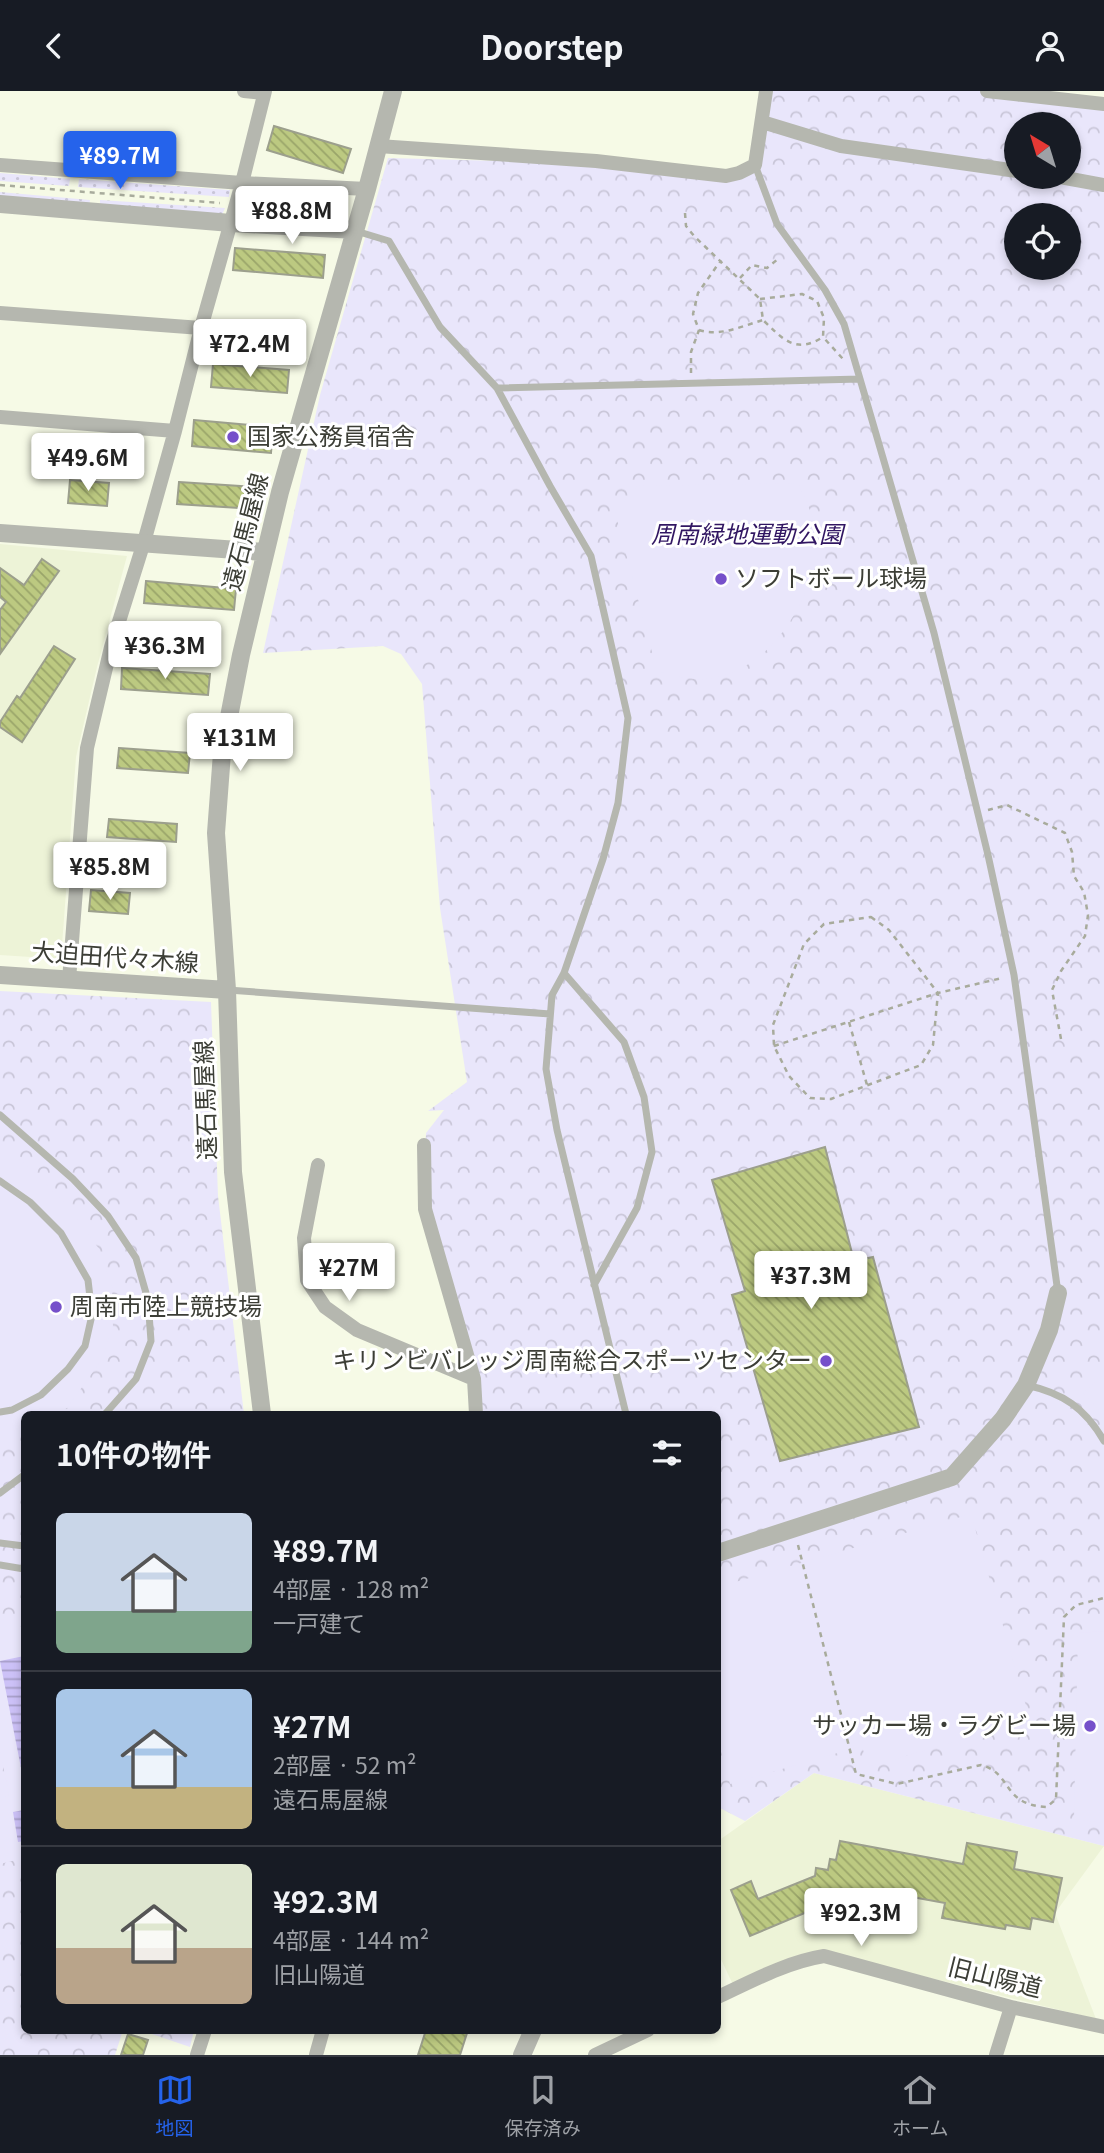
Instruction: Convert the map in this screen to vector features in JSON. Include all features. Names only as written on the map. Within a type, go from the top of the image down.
[{"type":"street","points":[[69,980],[86,748],[111,647],[175,431],[265,92],[244,91]]},
{"type":"street","name":"遠石馬屋線","points":[[262,1411],[233,1172],[227,990],[216,833],[221,766],[241,655],[280,492],[393,91]]},
{"type":"street","points":[[378,146],[596,161],[726,176],[755,165],[766,91]]},
{"type":"street","points":[[987,91],[1104,104]]},
{"type":"street","points":[[762,122],[841,146],[1004,168]]},
{"type":"street","points":[[0,165],[242,183],[367,189]]},
{"type":"street","points":[[1082,181],[1104,185]]},
{"type":"street","points":[[0,204],[355,230]]},
{"type":"street","points":[[0,313],[201,328]]},
{"type":"street","points":[[0,417],[175,431]]},
{"type":"street","points":[[0,533],[265,552]]},
{"type":"street","name":"大迫田代々木線","points":[[0,975],[227,990]]},
{"type":"street","points":[[424,1145],[425,1209],[474,1379],[476,1411]]},
{"type":"street","points":[[318,1165],[304,1238],[307,1280],[326,1307],[357,1330],[474,1379]]},
{"type":"street","points":[[721,1552],[952,1477],[1003,1419],[1026,1385],[1049,1330],[1058,1293]]},
{"type":"street","name":"旧山陽道","points":[[721,1996],[796,1963],[824,1956],[1011,2007],[1104,2027]]},
{"type":"street","points":[[996,2055],[1011,2007]]},
{"type":"street","points":[[197,2055],[204,2034]]},
{"type":"street","points":[[316,2055],[322,2034]]},
{"type":"street","points":[[522,2055],[531,2034]]},
{"type":"street","points":[[595,2055],[640,2034]]},
{"type":"lane","points":[[755,165],[777,224],[825,290],[844,324],[934,633],[1014,975],[1058,1293]]},
{"type":"lane","points":[[355,230],[388,240],[440,327],[497,388],[591,556],[628,718],[618,803],[603,859],[564,973],[552,995],[546,1069],[557,1130],[593,1286],[625,1411]]},
{"type":"lane","points":[[497,388],[860,379]]},
{"type":"lane","points":[[564,973],[624,1042],[644,1097],[652,1151],[637,1208],[593,1286]]},
{"type":"lane","points":[[227,990],[550,1014]]},
{"type":"lane","points":[[0,1115],[74,1179],[108,1216],[136,1258],[148,1300],[151,1341],[135,1379],[108,1411]]},
{"type":"lane","points":[[0,1181],[30,1202],[61,1233],[88,1280],[92,1315],[85,1346],[68,1370],[41,1395],[12,1410],[0,1412]]},
{"type":"lane","points":[[1026,1385],[1049,1390],[1081,1410],[1104,1441]]},
{"type":"lane","points":[[0,1493],[21,1477]]},
{"type":"lane","points":[[0,1543],[21,1546]]},
{"type":"lane","points":[[0,1565],[21,1568]]},
{"type":"path","points":[[0,185],[344,211]]},
{"type":"path","points":[[685,213],[686,226],[694,236],[760,299],[762,320],[788,343],[801,345],[815,342],[822,337],[824,318],[817,302],[803,295],[760,299]]},
{"type":"path","points":[[740,278],[752,265],[767,268],[778,259]]},
{"type":"path","points":[[691,383],[691,352],[699,330],[693,314],[698,293],[721,260]]},
{"type":"path","points":[[699,330],[728,331],[762,320]]},
{"type":"path","points":[[978,812],[1007,805],[1065,833],[1072,852],[1074,876],[1084,892],[1088,915],[1085,936],[1061,971],[1052,990],[1061,1039]]},
{"type":"path","points":[[871,917],[889,930],[938,993],[933,1045],[921,1065],[831,1099],[810,1098],[789,1076],[774,1045],[773,1025],[793,970],[804,944],[824,924],[871,917]]},
{"type":"path","points":[[774,1045],[938,993],[1014,975]]},
{"type":"path","points":[[849,1022],[867,1085]]},
{"type":"path","points":[[793,1528],[856,1774],[897,1784],[981,1765],[993,1768],[1017,1800],[1033,1807],[1047,1807],[1056,1798],[1064,1617],[1076,1605],[1104,1598]]},
{"type":"shaded area","points":[[0,544],[127,556],[76,757],[61,959],[0,955]]},
{"type":"shaded area","points":[[21,1657],[21,1768],[0,1661]]},
{"type":"shaded area","points":[[814,1773],[1104,1846],[1055,1913],[1096,2019],[822,1951],[736,1991],[721,1959],[721,1839]]},
{"type":"shaded area","points":[[21,1811],[21,1842],[18,1842],[13,1812]]},
{"type":"green space","name":"周南緑地運動公園","points":[[763,91],[1008,91],[1104,103],[1104,1846],[814,1773],[745,1821],[721,1809],[721,1411],[475,1411],[423,1207],[426,1133],[444,1110],[428,1111],[467,1082],[440,908],[422,684],[401,654],[383,646],[263,653],[320,395],[388,158],[613,164],[733,177],[751,166]]},
{"type":"green space","points":[[0,173],[70,179],[69,186],[0,181]]},
{"type":"green space","points":[[79,179],[230,190],[229,197],[78,187]]},
{"type":"green space","points":[[0,192],[90,200],[89,206],[0,199]]},
{"type":"green space","points":[[250,193],[345,198],[343,204],[245,199]]},
{"type":"green space","points":[[100,200],[225,208],[222,215],[100,207]]},
{"type":"green space","points":[[243,207],[339,216],[337,224],[242,216]]},
{"type":"green space","name":"ソフトボール球場","points":[[798,483],[815,527],[818,558],[803,598],[784,631],[757,658],[724,675],[693,679],[657,671],[615,512],[637,486]]},
{"type":"green space","points":[[0,991],[211,1002],[218,1196],[244,1411],[21,1411],[21,2034],[122,2034],[115,2055],[0,2055]]},
{"type":"green space","name":"周南市陸上競技場","points":[[0,1144],[21,1160],[66,1204],[99,1249],[112,1286],[113,1328],[100,1362],[67,1408],[62,1411],[21,1411],[21,1433],[15,1436],[0,1436]]},
{"type":"green space","points":[[1104,1374],[1104,1415],[1083,1393]]},
{"type":"green space","points":[[971,1514],[1030,1720],[868,1767],[862,1746],[730,1784],[721,1752],[721,1586]]},
{"type":"green space","points":[[21,1627],[21,1859],[0,1864],[0,1798],[9,1795],[0,1751],[0,1632]]},
{"type":"green space","name":"サッカー場・ラグビー場","points":[[1104,1631],[1104,1823],[1074,1819],[1078,1633]]},
{"type":"green space","points":[[152,2034],[193,2034],[190,2047]]},
{"type":"building","points":[[274,126],[351,149],[343,173],[267,150]]},
{"type":"building","points":[[235,248],[325,255],[323,278],[233,270]]},
{"type":"building","points":[[213,364],[289,370],[287,393],[211,387]]},
{"type":"building","name":"国家公務員宿舎","points":[[194,420],[273,427],[271,453],[192,446]]},
{"type":"building","points":[[70,480],[109,483],[107,506],[68,503]]},
{"type":"building","points":[[179,482],[256,487],[255,509],[177,504]]},
{"type":"building","points":[[42,559],[59,571],[0,654],[0,610],[6,602],[0,597],[0,568],[24,585]]},
{"type":"building","points":[[146,581],[236,589],[234,610],[144,603]]},
{"type":"building","points":[[54,646],[75,659],[22,742],[0,727],[0,722],[17,696],[20,698]]},
{"type":"building","points":[[122,668],[210,674],[208,695],[121,689]]},
{"type":"building","points":[[119,748],[190,753],[188,773],[117,768]]},
{"type":"building","points":[[109,819],[177,824],[176,842],[107,837]]},
{"type":"building","points":[[91,890],[130,893],[128,914],[89,911]]},
{"type":"building","name":"キリンビバレッジ周南総合スポーツセンター","points":[[825,1147],[854,1261],[873,1257],[919,1427],[780,1461],[732,1295],[745,1291],[712,1180]]},
{"type":"building","points":[[840,1841],[963,1864],[967,1843],[1017,1852],[1014,1869],[1062,1878],[1053,1922],[1032,1918],[1030,1929],[1006,1925],[1005,1929],[942,1918],[945,1903],[901,1895],[895,1923],[814,1909],[750,1936],[731,1890],[751,1881],[758,1899],[815,1876],[816,1868],[828,1870],[830,1859],[836,1860]]},
{"type":"building","points":[[128,2034],[148,2040],[143,2055],[121,2055]]},
{"type":"building","points":[[425,2034],[467,2034],[460,2055],[418,2055]]},
{"type":"place","name":"国家公務員宿舎","points":[[233,437]]},
{"type":"place","name":"ソフトボール球場","points":[[721,579]]},
{"type":"place","name":"周南市陸上競技場","points":[[56,1307]]},
{"type":"place","name":"キリンビバレッジ周南総合スポーツセンター","points":[[826,1361]]},
{"type":"place","name":"サッカー場・ラグビー場","points":[[1090,1726]]}]
